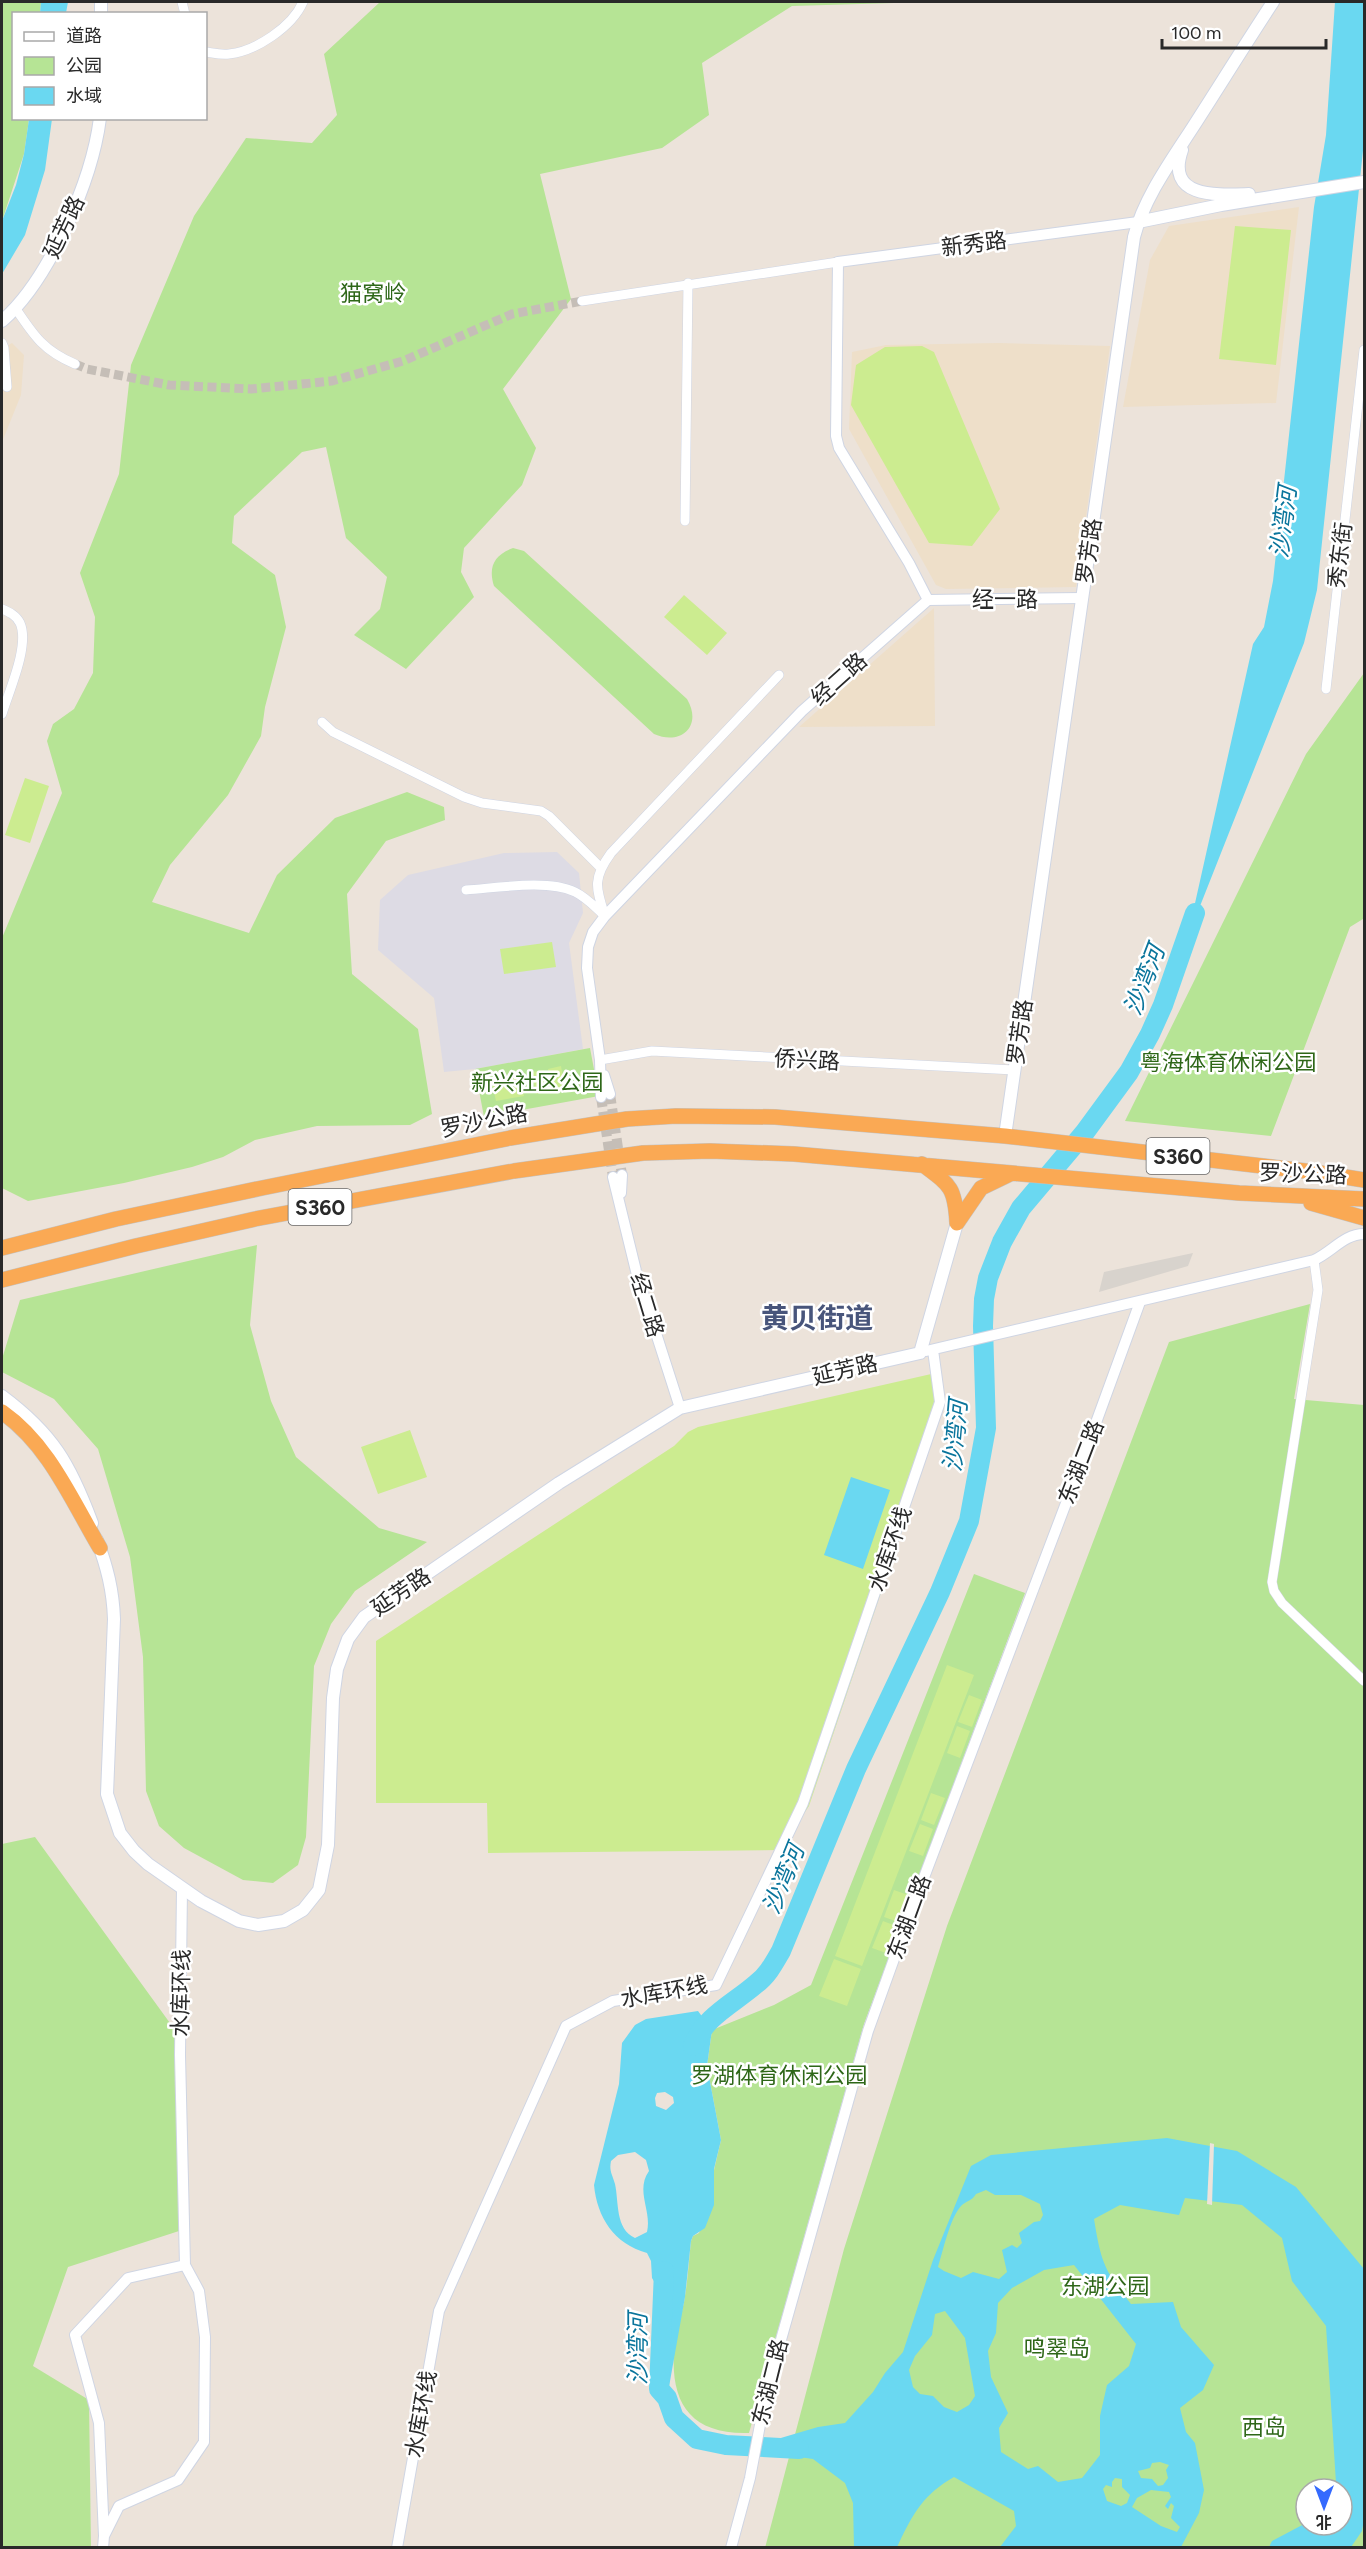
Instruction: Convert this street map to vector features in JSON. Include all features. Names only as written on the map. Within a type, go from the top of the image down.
[{"type":"highway","name":"罗沙公路","points":[[2,1248],[116,1219],[510,1138],[627,1119],[707,1115],[775,1117],[1012,1137],[1365,1180]]},
{"type":"highway","name":"S360","points":[[2,1280],[255,1219],[576,1161],[643,1153],[710,1150],[794,1154],[1013,1173]]},
{"type":"highway","points":[[922,1164],[950,1187],[955,1196],[957,1223]]},
{"type":"highway","points":[[1314,1172],[1365,1173]]},
{"type":"highway","name":"罗沙公路","points":[[1013,1173],[1290,1197],[1365,1199]]},
{"type":"highway","points":[[957,1223],[981,1188],[1013,1173]]},
{"type":"highway","name":"S360","points":[[1290,1197],[1365,1218]]},
{"type":"highway","points":[[1290,1197],[1365,1209]]},
{"type":"highway","points":[[2,1412],[22,1427],[49,1459],[100,1548]]},
{"type":"main road","name":"罗芳路","points":[[1012,1137],[1014,1070],[1138,222],[1186,138],[1273,2]]},
{"type":"main road","name":"延芳路","points":[[2,321],[16,309],[45,267],[91,167],[100,120]]},
{"type":"main road","points":[[1186,138],[1179,160],[1180,171],[1189,188],[1198,193],[1300,191]]},
{"type":"main road","name":"新秀路","points":[[1138,222],[1300,191],[1365,182]]},
{"type":"main road","points":[[920,1353],[957,1223]]},
{"type":"main road","name":"延芳路","points":[[2,1396],[37,1425],[54,1443],[79,1488],[109,1573],[114,1619],[107,1794],[120,1833],[134,1851],[182,1888],[218,1911],[239,1921],[258,1925],[284,1921],[303,1910],[319,1890],[328,1845],[333,1698],[337,1669],[348,1640],[364,1617],[559,1483],[680,1408],[920,1353]]},
{"type":"street","points":[[207,52],[230,54],[272,37],[287,24],[303,2]]},
{"type":"street","name":"新秀路","points":[[582,301],[688,283],[1138,222]]},
{"type":"street","points":[[838,262],[836,436],[839,448],[909,563],[928,600]]},
{"type":"street","points":[[685,521],[688,283]]},
{"type":"street","points":[[16,309],[32,334],[53,355],[75,364]]},
{"type":"street","points":[[2,343],[7,387]]},
{"type":"street","name":"秀东街","points":[[1326,689],[1365,351]]},
{"type":"street","name":"经一路","points":[[928,600],[1082,598]]},
{"type":"street","name":"经二路","points":[[605,1096],[587,968],[588,947],[593,932],[605,916],[802,711],[928,600]]},
{"type":"street","points":[[2,609],[14,615],[20,622],[23,645],[2,714]]},
{"type":"street","points":[[605,916],[597,889],[600,867],[779,675]]},
{"type":"street","points":[[322,722],[333,732],[464,797],[482,803],[541,812],[549,816],[600,867]]},
{"type":"street","points":[[466,890],[549,886],[567,888],[578,892],[605,916]]},
{"type":"street","name":"侨兴路","points":[[600,1060],[652,1051],[1014,1070]]},
{"type":"street","name":"经二路","points":[[618,1176],[620,1200],[636,1271],[680,1408]]},
{"type":"street","name":"延芳路","points":[[920,1353],[1314,1260],[1324,1256],[1350,1236],[1365,1234]]},
{"type":"street","points":[[1314,1260],[1318,1290],[1272,1582],[1274,1591],[1282,1603],[1365,1681]]},
{"type":"street","name":"东湖二路","points":[[731,2547],[750,2478],[761,2415],[868,2031],[1140,1302]]},
{"type":"street","name":"水库环线","points":[[397,2547],[439,2311],[566,2026],[613,2001],[716,1985],[803,1803],[940,1402],[933,1350]]},
{"type":"street","name":"水库环线","points":[[103,2547],[104,2536],[119,2506],[178,2480],[204,2442],[205,2337],[199,2291],[185,2265],[180,2055],[182,1888]]},
{"type":"street","points":[[104,2536],[99,2423],[75,2335],[128,2278],[185,2265]]},
{"type":"shaded area","points":[[1299,207],[1276,403],[1123,407],[1150,260],[1169,226]]},
{"type":"shaded area","points":[[12,343],[24,355],[21,395],[2,442],[2,349]]},
{"type":"shaded area","points":[[998,343],[1110,346],[1076,587],[946,589],[936,585],[849,429],[852,352],[886,345]]},
{"type":"shaded area","points":[[934,608],[935,726],[799,727]]},
{"type":"shaded area","points":[[557,852],[579,873],[583,913],[569,943],[583,1049],[475,1069],[444,1072],[434,998],[378,950],[380,900],[408,875],[504,853]]},
{"type":"shaded area","points":[[1193,1253],[1188,1266],[1099,1292],[1104,1272]]},
{"type":"green space","points":[[2,2],[41,2],[40,12],[12,12],[12,120],[29,120],[24,154],[2,221]]},
{"type":"green space","name":"猫窝岭","points":[[380,2],[928,2],[792,6],[702,63],[709,115],[662,148],[540,174],[571,299],[503,389],[536,448],[522,485],[464,548],[461,572],[474,597],[406,669],[354,635],[380,609],[387,577],[346,538],[326,447],[302,452],[234,516],[232,543],[275,575],[286,627],[265,707],[261,736],[228,795],[170,865],[152,902],[249,933],[277,875],[335,818],[407,792],[444,807],[445,820],[386,841],[347,894],[352,974],[418,1029],[432,1114],[410,1125],[317,1126],[255,1140],[223,1157],[192,1167],[124,1183],[28,1201],[2,1188],[2,938],[62,793],[47,741],[53,724],[74,709],[93,673],[95,617],[80,573],[119,474],[131,365],[194,216],[246,138],[312,143],[337,115],[324,54]]},
{"type":"green space","points":[[1235,226],[1291,230],[1276,365],[1219,359]]},
{"type":"green space","points":[[922,346],[934,352],[1000,509],[972,546],[929,543],[851,405],[856,365],[885,347]]},
{"type":"green space","points":[[513,548],[524,551],[687,699],[692,718],[687,731],[673,737],[654,734],[494,586],[492,567],[494,563],[501,554]]},
{"type":"green space","points":[[684,595],[727,633],[707,655],[664,617]]},
{"type":"green space","name":"粤海体育休闲公园","points":[[1364,673],[1363,919],[1350,927],[1271,1136],[1125,1121],[1306,754]]},
{"type":"green space","points":[[25,778],[49,786],[30,843],[5,835]]},
{"type":"green space","points":[[552,942],[556,967],[504,974],[500,949]]},
{"type":"green space","name":"新兴社区公园","points":[[590,1048],[599,1096],[484,1117],[475,1069]]},
{"type":"green space","points":[[561,1066],[565,1088],[552,1091],[548,1069]]},
{"type":"green space","points":[[544,1070],[548,1091],[536,1094],[532,1072]]},
{"type":"green space","points":[[520,1074],[524,1096],[496,1101],[491,1079]]},
{"type":"green space","points":[[257,1245],[250,1325],[271,1401],[296,1457],[379,1528],[427,1542],[355,1591],[331,1624],[314,1666],[306,1837],[298,1865],[273,1883],[243,1880],[184,1848],[159,1826],[146,1791],[143,1657],[130,1557],[98,1449],[54,1399],[2,1372],[2,1359],[20,1300]]},
{"type":"green space","name":"东湖公园","points":[[1310,1304],[1294,1399],[1364,1405],[1364,2547],[765,2548],[844,2249],[947,1926],[1169,1342]]},
{"type":"green space","points":[[940,1372],[945,1403],[809,1806],[780,1850],[488,1853],[487,1803],[376,1803],[376,1641],[674,1446],[688,1432],[698,1427]]},
{"type":"green space","points":[[410,1430],[427,1477],[378,1494],[361,1447]]},
{"type":"green space","name":"罗湖体育休闲公园","points":[[974,1574],[1025,1593],[864,2024],[749,2433],[710,2428],[696,2420],[686,2410],[675,2380],[674,2362],[691,2241],[693,2236],[699,2233],[714,2190],[714,2170],[721,2140],[707,2066],[712,2030],[774,2005],[811,1985]]},
{"type":"green space","points":[[947,1665],[974,1675],[862,1966],[835,1956]]},
{"type":"green space","points":[[969,1695],[982,1700],[972,1727],[958,1722]]},
{"type":"green space","points":[[957,1726],[970,1731],[960,1758],[947,1753]]},
{"type":"green space","points":[[931,1793],[945,1798],[934,1825],[921,1820]]},
{"type":"green space","points":[[920,1824],[933,1829],[923,1856],[909,1851]]},
{"type":"green space","points":[[35,1837],[175,2030],[179,2231],[68,2267],[33,2366],[89,2400],[91,2547],[2,2548],[2,1844]]},
{"type":"green space","points":[[894,1890],[908,1895],[898,1922],[884,1917]]},
{"type":"green space","points":[[883,1921],[896,1926],[886,1953],[872,1948]]},
{"type":"green space","points":[[834,1959],[861,1969],[847,2006],[819,1996]]},
{"type":"water","points":[[41,2],[68,2],[66,12],[40,12]]},
{"type":"water","points":[[1335,2],[1364,2],[1364,141],[1317,590],[1304,643],[1187,939],[1253,644],[1264,627],[1273,581],[1314,207],[1326,135]]},
{"type":"water","points":[[29,120],[52,120],[45,170],[25,235],[2,274],[2,221],[16,185],[24,154]]},
{"type":"water","points":[[851,1477],[890,1490],[863,1569],[824,1555]]},
{"type":"water","points":[[698,2011],[712,2030],[707,2066],[721,2140],[714,2169],[714,2205],[705,2228],[693,2236],[691,2241],[685,2297],[667,2398],[659,2367],[663,2296],[652,2278],[651,2261],[647,2253],[625,2243],[609,2228],[599,2208],[594,2185],[619,2084],[622,2043],[635,2025],[646,2019]],"holes":[[[665,2092],[673,2097],[674,2103],[666,2110],[656,2106],[655,2098],[657,2093]],[[635,2152],[646,2160],[649,2171],[643,2186],[647,2232],[635,2238],[629,2234],[621,2222],[610,2167],[611,2161],[618,2155]]]},
{"type":"water","points":[[1167,2138],[1237,2151],[1296,2187],[1364,2269],[1364,2519],[1362,2531],[1351,2547],[1269,2547],[1272,2541],[1294,2529],[1294,2537],[1354,2537],[1354,2477],[1336,2477],[1326,2326],[1292,2281],[1282,2238],[1242,2205],[1185,2198],[1179,2215],[1120,2205],[1094,2219],[1105,2265],[1131,2304],[1173,2302],[1181,2327],[1214,2365],[1203,2390],[1180,2408],[1186,2432],[1195,2443],[1204,2490],[1199,2513],[1181,2547],[1000,2547],[1016,2526],[1014,2511],[954,2477],[934,2491],[919,2507],[897,2547],[854,2547],[853,2503],[845,2483],[813,2459],[772,2453],[774,2440],[818,2427],[845,2423],[873,2392],[903,2352],[933,2260],[971,2166],[991,2155]],"holes":[[[986,2190],[995,2195],[1021,2195],[1040,2204],[1043,2215],[1040,2221],[1034,2222],[1019,2233],[1022,2243],[1017,2248],[1012,2245],[1002,2250],[1007,2272],[999,2279],[973,2272],[961,2278],[938,2267],[950,2226],[957,2211],[976,2194]],[[1074,2265],[1136,2344],[1129,2366],[1107,2385],[1100,2416],[1100,2455],[1082,2478],[1058,2482],[1038,2466],[1028,2469],[1001,2452],[999,2428],[1008,2413],[991,2377],[988,2351],[996,2333],[998,2303],[1012,2288],[1044,2270]],[[945,2311],[965,2338],[975,2396],[969,2405],[957,2412],[944,2407],[933,2396],[920,2394],[913,2387],[909,2370],[915,2356],[932,2335],[935,2314]],[[1160,2462],[1169,2465],[1166,2470],[1168,2478],[1163,2485],[1158,2486],[1152,2479],[1141,2478],[1138,2471],[1150,2468],[1152,2463]],[[1115,2478],[1122,2479],[1122,2487],[1130,2495],[1127,2503],[1121,2506],[1107,2501],[1103,2489],[1106,2485],[1112,2487]],[[1151,2490],[1169,2492],[1171,2497],[1165,2506],[1168,2509],[1171,2503],[1174,2506],[1171,2518],[1180,2527],[1177,2532],[1161,2526],[1132,2507],[1137,2498]]]},
{"type":"pier","points":[[1210,2143],[1214,2144],[1212,2205],[1207,2204]]},
{"type":"waterway","name":"沙湾河","points":[[693,2046],[712,2018],[764,1977],[781,1951],[856,1769],[940,1592],[969,1521],[986,1428],[984,1299],[988,1278],[1002,1242],[1021,1208],[1085,1132],[1129,1072],[1163,1005],[1195,913]]},
{"type":"waterway","name":"沙湾河","points":[[664,2271],[659,2389],[667,2398],[674,2418],[697,2439],[726,2445],[799,2449]]},
{"type":"tunnel","points":[[75,364],[87,369],[169,385],[251,389],[332,381],[403,361],[512,314],[582,301]]},
{"type":"tunnel","points":[[610,1094],[622,1175]]},
{"type":"tunnel","points":[[601,1097],[613,1177]]},
{"type":"district","name":"黄贝街道","points":[[817,1318]]},
{"type":"park label","name":"鸣翠岛","points":[[1057,2348]]},
{"type":"park label","name":"西岛","points":[[1264,2427]]}]
